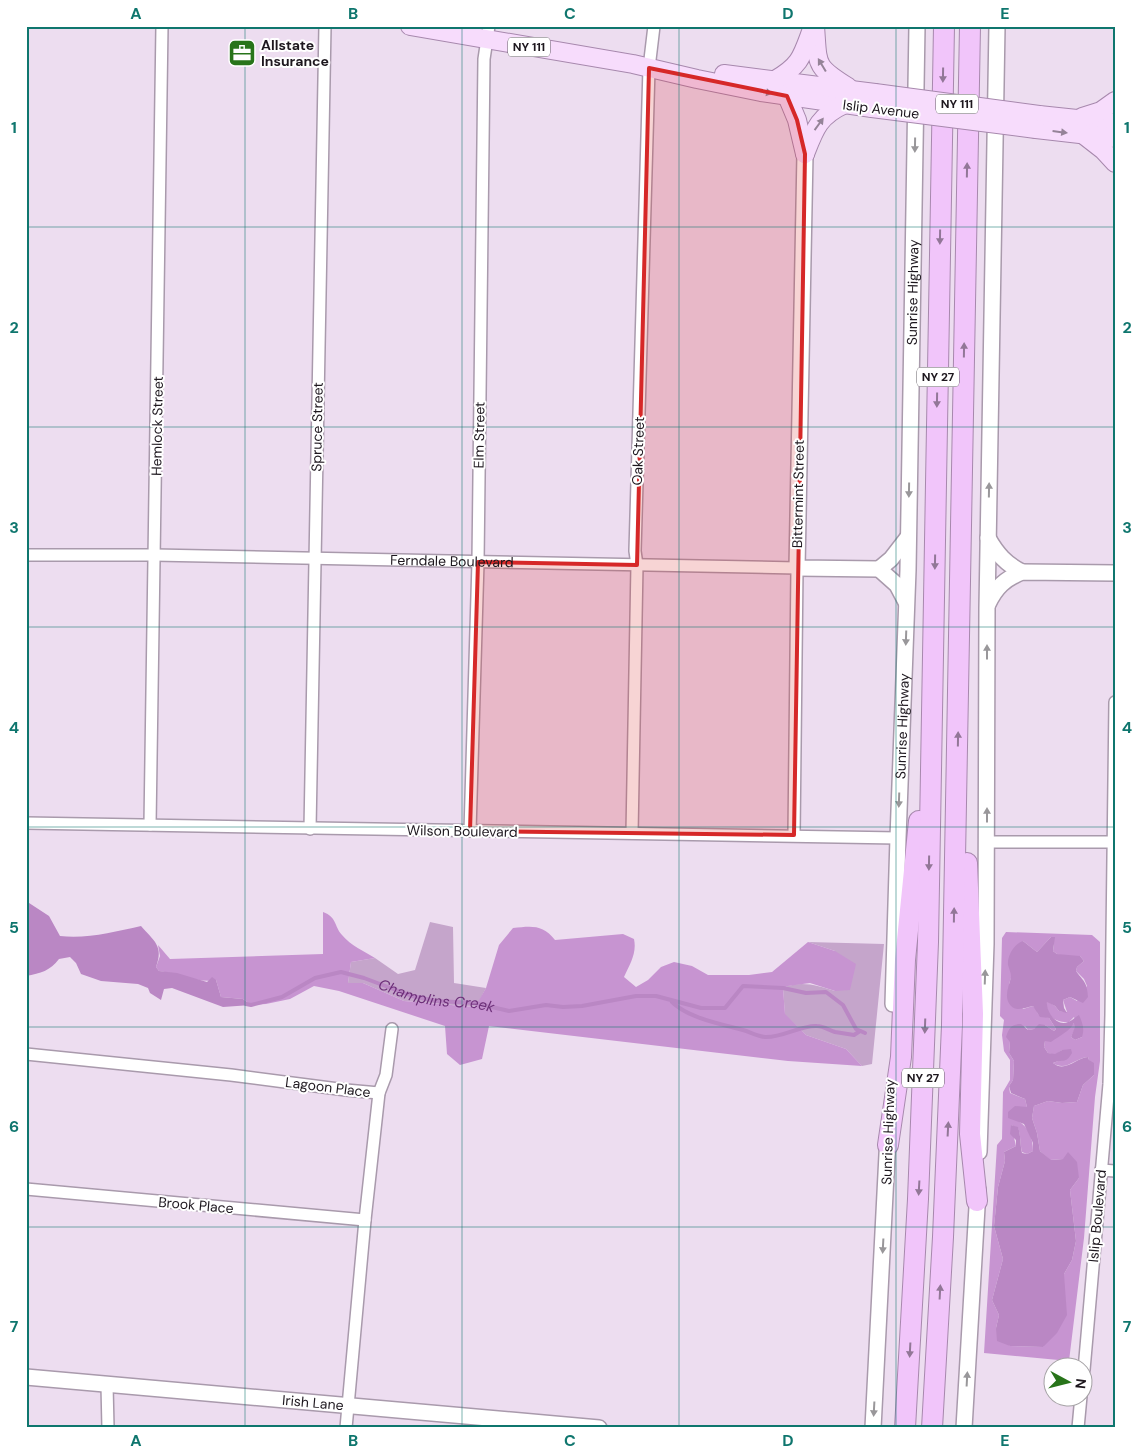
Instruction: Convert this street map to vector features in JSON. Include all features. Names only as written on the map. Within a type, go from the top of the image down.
[{"type":"highway","name":"Sunrise Highway","points":[[906,1428],[925,1028],[944,26]]},
{"type":"highway","name":"NY 27","points":[[932,1428],[949,1110],[957,787],[970,26]]},
{"type":"highway","points":[[888,1145],[901,1057],[906,960],[916,844],[932,727]]},
{"type":"highway","points":[[957,787],[968,875],[973,1014],[970,1134],[977,1201]]},
{"type":"main road","name":"Islip Avenue","points":[[410,26],[488,33],[697,79],[787,96],[849,97],[874,100],[1037,122],[1084,135],[1115,138]]},
{"type":"main road","points":[[775,80],[788,73],[797,64],[814,26]]},
{"type":"main road","points":[[805,154],[818,124],[827,114],[849,97],[820,65],[814,26]]},
{"type":"main road","name":"Sunrise Highway","points":[[873,1428],[888,1145],[907,604],[917,26]]},
{"type":"main road","points":[[964,1428],[977,1201],[986,944],[987,608],[997,26]]},
{"type":"main road","name":"Islip Avenue","points":[[649,68],[698,70],[775,80],[849,97]]},
{"type":"main road","points":[[787,96],[797,120],[805,154]]},
{"type":"main road","points":[[1075,120],[1101,111],[1115,101]]},
{"type":"main road","name":"Islip Avenue","points":[[1037,122],[1075,120],[1115,123]]},
{"type":"main road","points":[[1084,135],[1103,150],[1115,163]]},
{"type":"main road","name":"Bittermint Street","points":[[797,568],[805,154]]},
{"type":"main road","points":[[907,604],[897,585],[879,569],[891,559],[908,537]]},
{"type":"main road","points":[[988,538],[1001,558],[1022,572]]},
{"type":"main road","name":"Ferndale Boulevard","points":[[797,568],[879,569]]},
{"type":"main road","points":[[987,608],[993,594],[1000,585],[1022,572],[1115,573]]},
{"type":"main road","name":"Irish Lane","points":[[26,1377],[592,1427]]},
{"type":"street","name":"Hemlock Street","points":[[150,825],[162,26]]},
{"type":"street","name":"Spruce Street","points":[[310,829],[325,26]]},
{"type":"street","name":"Oak Street","points":[[632,834],[637,565],[635,551],[649,68],[654,26]]},
{"type":"street","name":"Elm Street","points":[[470,831],[478,562],[484,59],[488,33]]},
{"type":"street","name":"Ferndale Boulevard","points":[[26,555],[797,568]]},
{"type":"street","name":"Bittermint Street","points":[[794,835],[797,568]]},
{"type":"street","name":"Islip Boulevard","points":[[1085,1356],[1110,1048],[1114,897],[1112,842],[1115,702]]},
{"type":"street","name":"Wilson Boulevard","points":[[26,823],[898,838]]},
{"type":"street","points":[[987,842],[1112,842]]},
{"type":"street","points":[[379,1093],[386,1075],[392,1029]]},
{"type":"street","name":"Lagoon Place","points":[[26,1054],[231,1075],[379,1093],[346,1428]]},
{"type":"street","points":[[1101,1170],[1115,1171]]},
{"type":"street","name":"Brook Place","points":[[26,1189],[365,1220]]},
{"type":"street","points":[[107,1385],[108,1428]]},
{"type":"street","points":[[1078,1428],[1080,1406]]},
{"type":"highlighted area","points":[[649,68],[787,96],[797,120],[805,154],[794,835],[470,831],[478,562],[637,565]]},
{"type":"shaded area","points":[[26,901],[49,916],[60,936],[90,936],[141,926],[154,940],[158,949],[159,954],[156,967],[159,971],[177,973],[207,982],[212,977],[216,980],[221,997],[243,999],[251,1005],[223,1007],[172,988],[164,989],[161,1000],[150,993],[148,988],[138,984],[101,981],[81,974],[76,963],[70,957],[59,959],[45,971],[26,976]]},
{"type":"shaded area","points":[[323,912],[331,916],[339,932],[346,939],[375,958],[351,962],[348,983],[363,983],[404,1001],[475,1007],[486,988],[499,945],[513,928],[536,927],[546,931],[555,940],[623,934],[634,939],[634,954],[624,977],[636,987],[648,980],[661,967],[674,962],[692,966],[708,975],[749,975],[772,972],[808,942],[835,951],[856,964],[850,990],[835,991],[810,983],[788,986],[783,988],[785,1014],[806,1035],[846,1049],[862,1066],[788,1061],[489,1026],[482,1059],[460,1065],[447,1054],[445,1026],[339,991],[314,986],[290,999],[251,1005],[243,999],[221,997],[216,980],[203,981],[159,971],[156,967],[160,956],[158,945],[170,959],[323,954]]},
{"type":"shaded area","points":[[430,922],[453,927],[454,983],[486,988],[476,1007],[404,1001],[363,983],[348,983],[351,962],[375,958],[398,974],[415,970]]},
{"type":"shaded area","points":[[1006,932],[1092,935],[1100,942],[1100,1061],[1095,1097],[1084,1238],[1070,1356],[1044,1356],[1044,1359],[984,1353],[997,1145],[1002,1139],[1003,1092],[1010,1080],[1010,1060],[1004,1051],[1002,1035],[1004,1020],[1000,1016],[1002,938]],"holes":[[[1051,937],[1054,944],[1053,951],[1063,956],[1080,956],[1084,961],[1077,967],[1076,971],[1084,979],[1087,986],[1077,1001],[1070,997],[1063,1000],[1067,1012],[1059,1011],[1047,1001],[1048,1011],[1052,1018],[1069,1022],[1074,1017],[1082,1037],[1075,1040],[1071,1037],[1076,1027],[1075,1022],[1061,1034],[1045,1041],[1044,1047],[1048,1053],[1055,1055],[1062,1050],[1058,1061],[1053,1063],[1062,1066],[1088,1057],[1094,1075],[1083,1085],[1077,1102],[1062,1103],[1048,1101],[1034,1106],[1032,1118],[1040,1151],[1050,1160],[1063,1159],[1079,1178],[1070,1190],[1076,1241],[1072,1260],[1064,1274],[1043,1347],[1010,1346],[996,1328],[999,1315],[992,1300],[1003,1259],[994,1226],[998,1187],[1005,1161],[1004,1152],[1016,1146],[1011,1125],[1018,1128],[1022,1152],[1027,1154],[1033,1151],[1030,1134],[1018,1121],[1020,1108],[1027,1107],[1025,1099],[1010,1093],[1009,1086],[1013,1080],[1014,1061],[1009,1053],[1010,1042],[1025,1026],[1028,1030],[1045,1025],[1054,1031],[1056,1029],[1049,1018],[1038,1014],[1033,1006],[1023,1009],[1009,984],[1023,941],[1037,952]]]},
{"type":"shaded area","points":[[1051,937],[1055,937],[1053,951],[1057,954],[1080,956],[1084,961],[1077,967],[1076,971],[1086,985],[1088,997],[1083,1003],[1070,997],[1063,1000],[1067,1013],[1059,1011],[1055,1006],[1047,1002],[1048,1010],[1056,1021],[1064,1023],[1079,1015],[1083,1031],[1082,1037],[1075,1040],[1071,1037],[1075,1027],[1074,1023],[1067,1031],[1051,1042],[1045,1041],[1044,1047],[1048,1053],[1055,1054],[1062,1050],[1071,1049],[1072,1053],[1066,1060],[1053,1063],[1057,1066],[1066,1066],[1088,1057],[1094,1063],[1094,1075],[1083,1085],[1077,1102],[1062,1103],[1048,1101],[1034,1106],[1032,1118],[1040,1151],[1051,1160],[1063,1159],[1068,1152],[1077,1162],[1079,1178],[1070,1190],[1076,1241],[1072,1260],[1064,1274],[1067,1315],[1057,1333],[1043,1347],[1010,1346],[997,1341],[996,1328],[999,1315],[992,1300],[1003,1259],[994,1226],[998,1187],[1005,1161],[1004,1152],[1016,1146],[1016,1140],[1010,1134],[1011,1125],[1018,1127],[1022,1153],[1027,1154],[1033,1151],[1033,1143],[1024,1124],[1008,1118],[1008,1112],[1015,1106],[1027,1107],[1025,1099],[1011,1093],[1009,1086],[1013,1080],[1014,1061],[1009,1053],[1010,1042],[1006,1037],[1011,1027],[1018,1024],[1021,1024],[1028,1030],[1034,1029],[1039,1024],[1045,1025],[1054,1031],[1056,1029],[1049,1018],[1040,1017],[1033,1006],[1016,1009],[1011,1006],[1007,999],[1011,977],[1008,962],[1012,951],[1023,941],[1037,952]]},
{"type":"shaded area","points":[[808,942],[884,944],[872,1064],[862,1066],[846,1049],[806,1035],[785,1015],[783,988],[803,984],[835,991],[835,951]]},
{"type":"waterway","name":"Champlins Creek","points":[[246,1004],[251,1005],[282,997],[315,978],[341,972],[364,978],[412,996],[436,1001],[475,1003],[509,1011],[546,1005],[563,1007],[582,1006],[636,996],[656,996],[701,1008],[725,1008],[743,986],[783,988],[806,993],[826,992],[843,1005],[856,1029],[865,1033]]},
{"type":"waterway","points":[[672,1002],[679,1008],[696,1016],[765,1037],[778,1036],[811,1026],[824,1027],[835,1032],[854,1035],[860,1031]]},
{"type":"place","name":"Allstate Insurance","points":[[242,53]]}]
